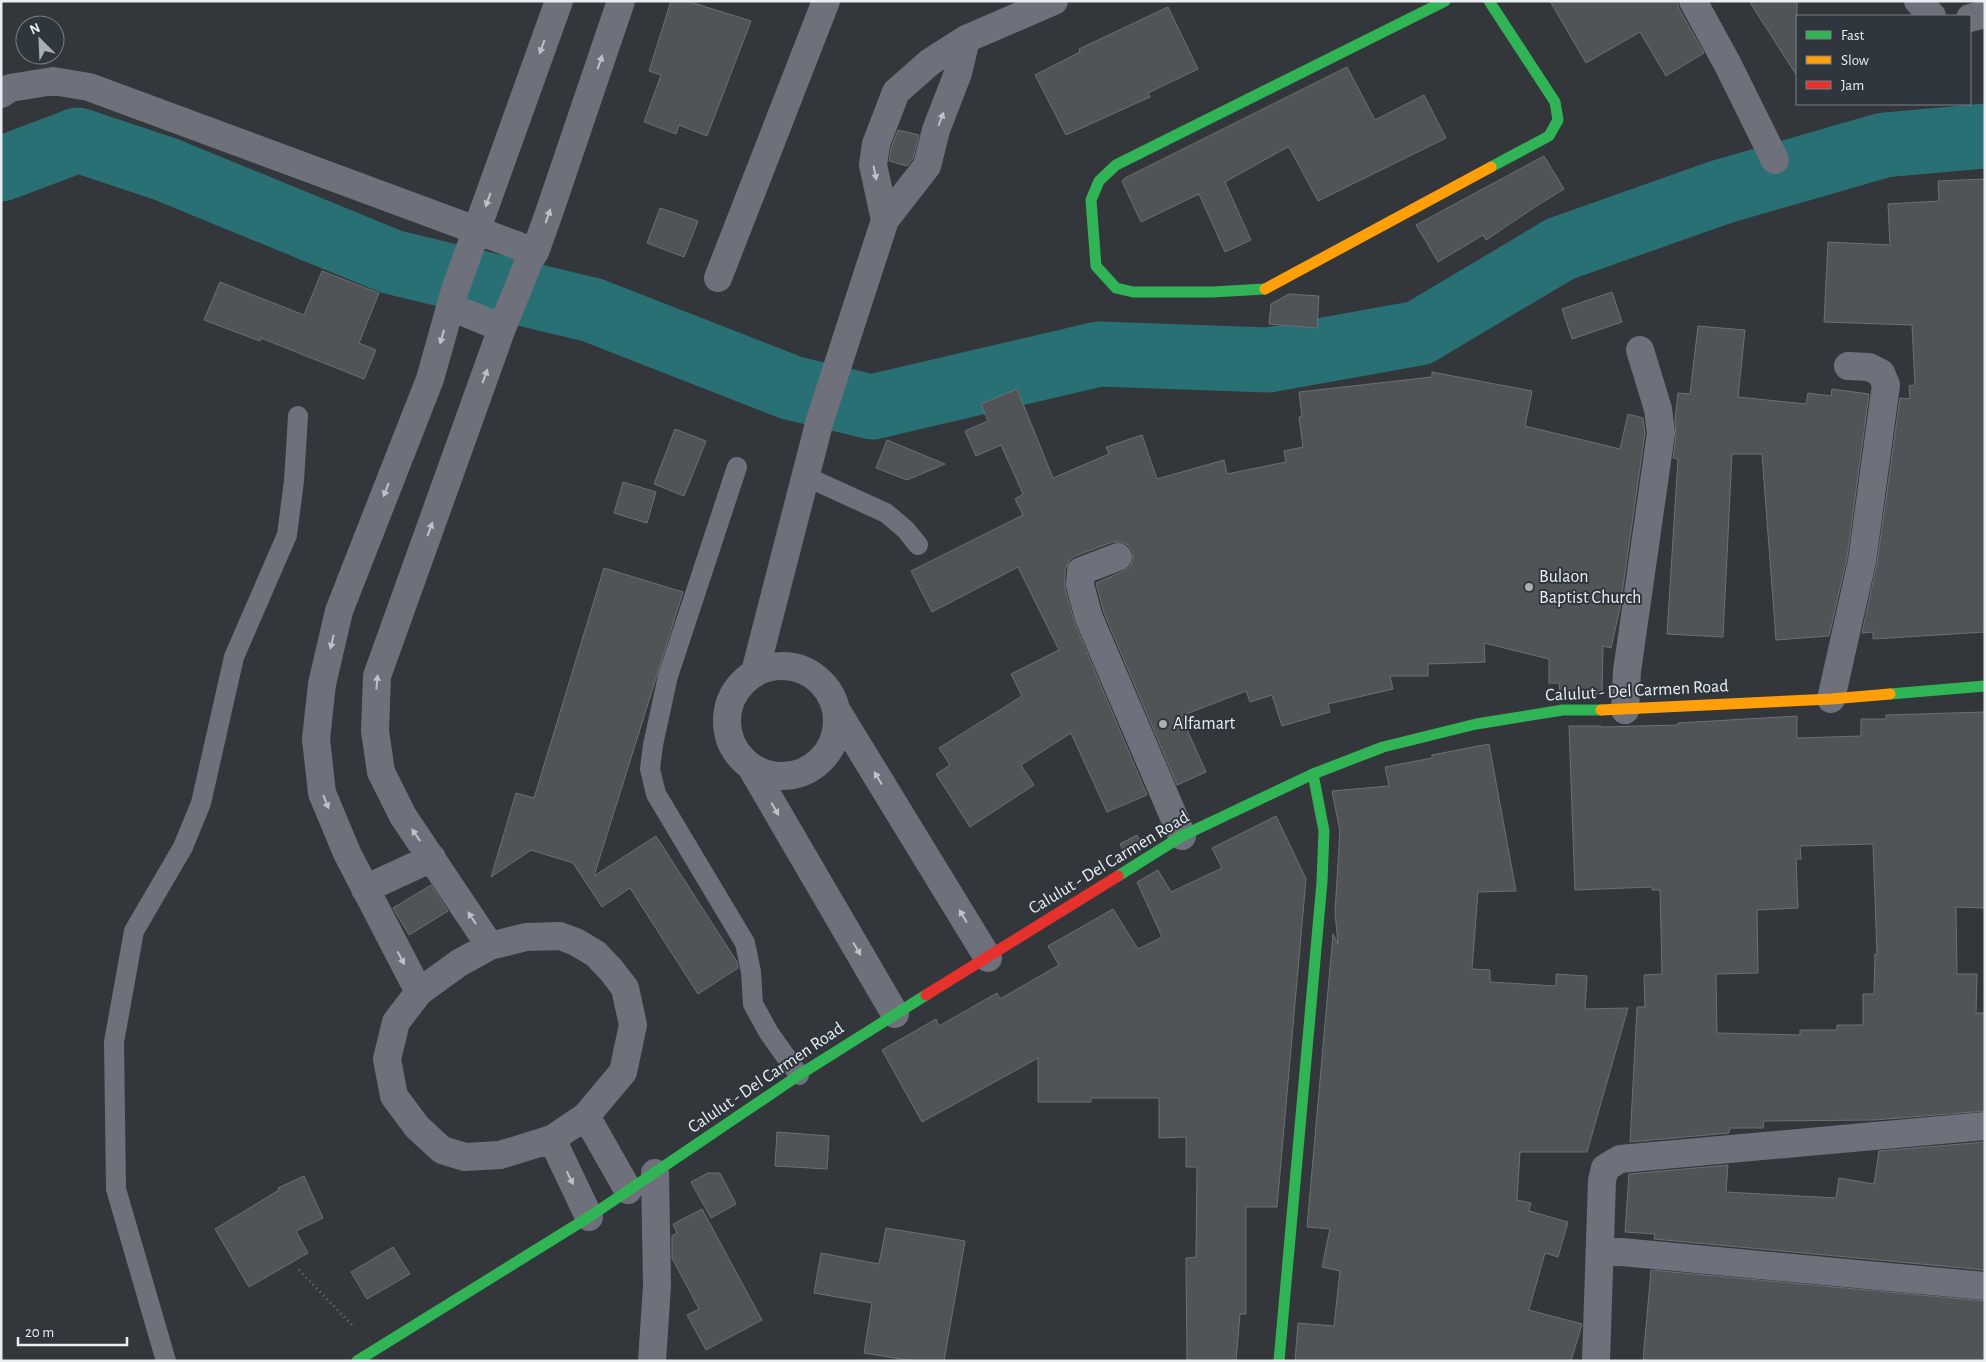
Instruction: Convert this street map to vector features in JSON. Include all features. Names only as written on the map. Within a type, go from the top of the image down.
[{"type":"main road","points":[[1445,1],[1116,166],[1099,181],[1091,200],[1096,266],[1116,288],[1133,292],[1263,290],[1549,136],[1558,120],[1555,102],[1489,1]]},
{"type":"main road","name":"Calulut - Del Carmen Road","points":[[357,1361],[589,1217],[799,1075],[1182,836],[1313,774],[1383,747],[1476,724],[1563,710],[1624,710],[1831,699],[1985,686]]},
{"type":"main road","points":[[1279,1361],[1322,882],[1324,830],[1313,774]]},
{"type":"street","points":[[419,992],[347,853],[322,793],[316,739],[322,684],[339,611],[430,378],[453,299],[559,1]]},
{"type":"street","points":[[490,946],[403,816],[381,772],[374,731],[377,676],[506,319],[532,256],[621,1]]},
{"type":"street","points":[[718,278],[826,1]]},
{"type":"street","points":[[885,220],[873,165],[876,144],[896,92],[930,62],[966,39],[1054,1]]},
{"type":"street","points":[[1693,1],[1740,88],[1775,160]]},
{"type":"street","points":[[1918,1],[1931,15]]},
{"type":"street","points":[[1971,18],[1985,14]]},
{"type":"street","points":[[755,672],[820,420],[885,220],[927,166],[936,130],[958,74],[966,39]]},
{"type":"street","points":[[1,94],[10,88],[53,81],[89,87],[475,238],[532,256]]},
{"type":"street","points":[[453,299],[506,319]]},
{"type":"street","points":[[1624,710],[1627,670],[1661,433],[1658,410],[1640,350]]},
{"type":"street","points":[[1831,699],[1862,562],[1886,386],[1881,373],[1869,367],[1848,366]]},
{"type":"street","points":[[1118,557],[1081,571],[1080,585],[1089,618],[1182,836]]},
{"type":"street","points":[[751,767],[768,775],[786,776],[805,772],[820,762],[831,747],[838,729],[837,711],[832,694],[820,680],[806,671],[789,666],[771,666],[755,672],[740,684],[730,700],[726,718],[729,737],[738,754],[751,767],[895,1014]]},
{"type":"street","points":[[837,711],[988,958]]},
{"type":"street","points":[[365,889],[432,858]]},
{"type":"street","points":[[560,936],[576,942],[596,954],[624,988],[633,1025],[623,1072],[586,1116],[552,1139],[500,1156],[466,1157],[442,1150],[417,1127],[394,1096],[387,1059],[396,1022],[419,992],[459,963],[490,946],[526,937],[560,936]]},
{"type":"street","points":[[586,1116],[628,1190]]},
{"type":"street","points":[[1596,1361],[1602,1181],[1605,1168],[1620,1159],[1985,1126]]},
{"type":"street","points":[[552,1139],[589,1217]]},
{"type":"street","points":[[652,1361],[657,1286],[655,1173]]},
{"type":"street","points":[[1600,1250],[1985,1286]]},
{"type":"lane","points":[[166,1361],[116,1189],[114,1042],[134,931],[183,847],[201,803],[234,656],[287,534],[294,481],[298,416]]},
{"type":"lane","points":[[737,468],[668,676],[653,744],[650,770],[656,794],[745,943],[751,972],[753,1004],[769,1033],[799,1075]]},
{"type":"lane","points":[[805,476],[886,513],[906,530],[918,545]]},
{"type":"path","points":[[299,1270],[374,1349]]},
{"type":"building","points":[[671,1],[687,1],[751,21],[707,136],[679,125],[676,134],[644,122],[661,75],[649,71]]},
{"type":"building","points":[[1550,1],[1677,1],[1679,9],[1704,53],[1666,76],[1640,32],[1586,63]]},
{"type":"building","points":[[1749,1],[1797,1],[1796,74]]},
{"type":"building","points":[[1168,7],[1198,69],[1148,93],[1150,97],[1066,135],[1035,75],[1080,52],[1079,49]]},
{"type":"building","points":[[1347,67],[1375,120],[1424,95],[1446,138],[1318,201],[1289,147],[1286,148],[1225,182],[1251,240],[1225,252],[1199,194],[1141,222],[1122,181],[1125,178]]},
{"type":"building","points":[[898,130],[919,135],[913,159],[907,166],[889,161],[891,148]]},
{"type":"building","points":[[1544,156],[1564,189],[1486,240],[1483,235],[1438,262],[1416,225]]},
{"type":"building","points":[[1985,179],[1985,632],[1873,639],[1873,632],[1862,633],[1877,563],[1900,398],[1910,399],[1909,386],[1915,385],[1912,325],[1824,322],[1828,242],[1890,245],[1888,204],[1939,201],[1938,181]]},
{"type":"building","points":[[660,208],[698,221],[684,257],[647,243]]},
{"type":"building","points":[[322,271],[379,293],[359,343],[376,350],[364,379],[261,338],[260,341],[204,320],[220,282],[304,315]]},
{"type":"building","points":[[1612,292],[1622,322],[1572,339],[1562,309]]},
{"type":"building","points":[[1289,294],[1319,296],[1317,328],[1269,324],[1271,304]]},
{"type":"building","points":[[1698,326],[1745,330],[1738,397],[1806,404],[1808,393],[1831,396],[1832,389],[1869,394],[1847,558],[1829,636],[1776,640],[1762,454],[1732,454],[1723,637],[1667,634],[1678,459],[1673,458],[1676,435],[1675,420],[1678,393],[1690,394]]},
{"type":"building","points":[[1432,372],[1532,391],[1525,426],[1620,449],[1628,414],[1643,418],[1645,433],[1620,608],[1611,648],[1603,646],[1602,694],[1560,695],[1559,683],[1549,683],[1549,659],[1484,643],[1485,662],[1428,664],[1428,676],[1390,676],[1393,689],[1328,704],[1330,712],[1282,726],[1272,695],[1250,702],[1246,691],[1181,716],[1206,772],[1177,785],[1104,613],[1096,583],[1124,571],[1130,567],[1133,560],[1133,552],[1128,545],[1121,542],[1113,542],[1075,556],[1069,561],[1065,570],[1065,589],[1075,624],[1147,795],[1107,812],[1071,733],[1021,765],[1034,785],[970,827],[936,774],[950,765],[939,748],[1022,696],[1011,674],[1059,650],[1018,567],[932,612],[911,571],[1023,515],[1015,499],[1023,494],[1001,445],[976,456],[965,431],[988,421],[981,404],[1017,389],[1053,478],[1109,454],[1106,447],[1142,435],[1157,479],[1224,460],[1227,474],[1286,462],[1284,451],[1303,447],[1299,417],[1302,417],[1299,392],[1432,377]]},
{"type":"building","points":[[675,429],[706,441],[684,496],[654,484]]},
{"type":"building","points":[[887,440],[945,464],[907,480],[876,468]]},
{"type":"building","points":[[623,482],[656,492],[647,523],[614,513]]},
{"type":"building","points":[[604,568],[683,592],[594,876],[656,836],[737,962],[738,968],[698,994],[630,888],[602,907],[573,863],[531,850],[491,877],[516,793],[534,798]]},
{"type":"building","points":[[1985,712],[1985,908],[1956,907],[1957,974],[1977,974],[1976,1013],[1985,1013],[1985,1111],[1874,1120],[1764,1121],[1763,1128],[1730,1128],[1729,1133],[1630,1142],[1637,1007],[1645,1007],[1644,975],[1662,974],[1660,890],[1652,890],[1652,887],[1575,890],[1569,726],[1678,725],[1678,723],[1797,716],[1797,738],[1861,736],[1861,719],[1886,719],[1886,715]],"holes":[[[1873,844],[1877,954],[1875,954],[1874,994],[1863,994],[1863,1025],[1837,1025],[1837,1030],[1800,1030],[1800,1035],[1717,1033],[1716,974],[1758,973],[1757,910],[1798,908],[1796,859],[1801,859],[1800,846]]]},
{"type":"building","points":[[1489,744],[1516,891],[1478,892],[1472,969],[1490,970],[1490,982],[1556,986],[1556,974],[1587,976],[1585,1009],[1628,1008],[1587,1152],[1520,1152],[1517,1200],[1531,1203],[1529,1211],[1568,1222],[1558,1257],[1545,1253],[1529,1310],[1582,1324],[1571,1361],[1295,1361],[1298,1323],[1334,1326],[1340,1271],[1322,1267],[1330,1229],[1307,1227],[1333,934],[1338,944],[1335,912],[1340,831],[1332,791],[1389,786],[1385,767],[1432,758],[1432,755]]},
{"type":"building","points":[[1276,816],[1306,879],[1277,1207],[1246,1207],[1246,1314],[1240,1314],[1236,1361],[1187,1361],[1186,1258],[1196,1257],[1197,1167],[1186,1167],[1186,1137],[1159,1138],[1159,1098],[1091,1098],[1091,1102],[1038,1102],[1038,1058],[922,1122],[882,1050],[936,1019],[939,1026],[997,993],[1000,999],[1059,965],[1048,946],[1113,909],[1138,949],[1162,937],[1137,882],[1158,870],[1171,892],[1222,868],[1212,848]]},
{"type":"building","points":[[1137,835],[1142,843],[1125,854],[1120,844]]},
{"type":"building","points":[[431,885],[448,911],[409,935],[393,908]]},
{"type":"building","points":[[777,1132],[829,1136],[827,1169],[775,1166]]},
{"type":"building","points":[[1985,1142],[1985,1270],[1654,1239],[1655,1234],[1625,1232],[1629,1174],[1728,1165],[1726,1192],[1836,1198],[1839,1178],[1874,1184],[1879,1151]]},
{"type":"building","points":[[708,1173],[720,1173],[736,1204],[711,1218],[691,1182]]},
{"type":"building","points":[[304,1176],[323,1218],[296,1231],[308,1253],[249,1287],[215,1229],[279,1190],[278,1188]]},
{"type":"building","points":[[702,1209],[762,1320],[706,1350],[687,1315],[699,1309],[672,1258],[672,1236],[677,1233],[673,1224]]},
{"type":"building","points":[[886,1228],[965,1241],[944,1361],[913,1361],[864,1353],[872,1303],[814,1293],[821,1253],[879,1264]]},
{"type":"building","points":[[393,1247],[410,1274],[367,1299],[351,1272]]},
{"type":"building","points":[[1651,1270],[1985,1301],[1985,1361],[1643,1361]]},
{"type":"waterway","points":[[1,169],[78,140],[165,169],[392,262],[592,310],[792,388],[872,407],[1099,354],[1268,360],[1419,333],[1560,249],[1721,192],[1884,145],[1985,136]]},
{"type":"traffic: fast","points":[[1265,289],[1212,292],[1133,292],[1116,288],[1096,266],[1091,200],[1099,181],[1116,165],[1445,1]]},
{"type":"traffic: fast","points":[[1489,1],[1555,102],[1558,120],[1549,136],[1491,167]]},
{"type":"traffic: fast","points":[[1890,694],[1985,686]]},
{"type":"traffic: fast","points":[[1118,876],[1182,836],[1313,774],[1383,747],[1476,724],[1563,710],[1601,710]]},
{"type":"traffic: fast","points":[[1279,1361],[1322,882],[1324,831],[1313,774]]},
{"type":"traffic: fast","points":[[357,1361],[589,1217],[799,1075],[926,995]]},
{"type":"traffic: slow","points":[[1265,289],[1491,167]]},
{"type":"traffic: slow","points":[[1601,710],[1831,699],[1890,694]]},
{"type":"traffic: jam","points":[[926,995],[1118,876]]},
{"type":"place","name":"Bulaon Baptist Church","points":[[1529,587]]},
{"type":"place","name":"Alfamart","points":[[1163,724]]}]
